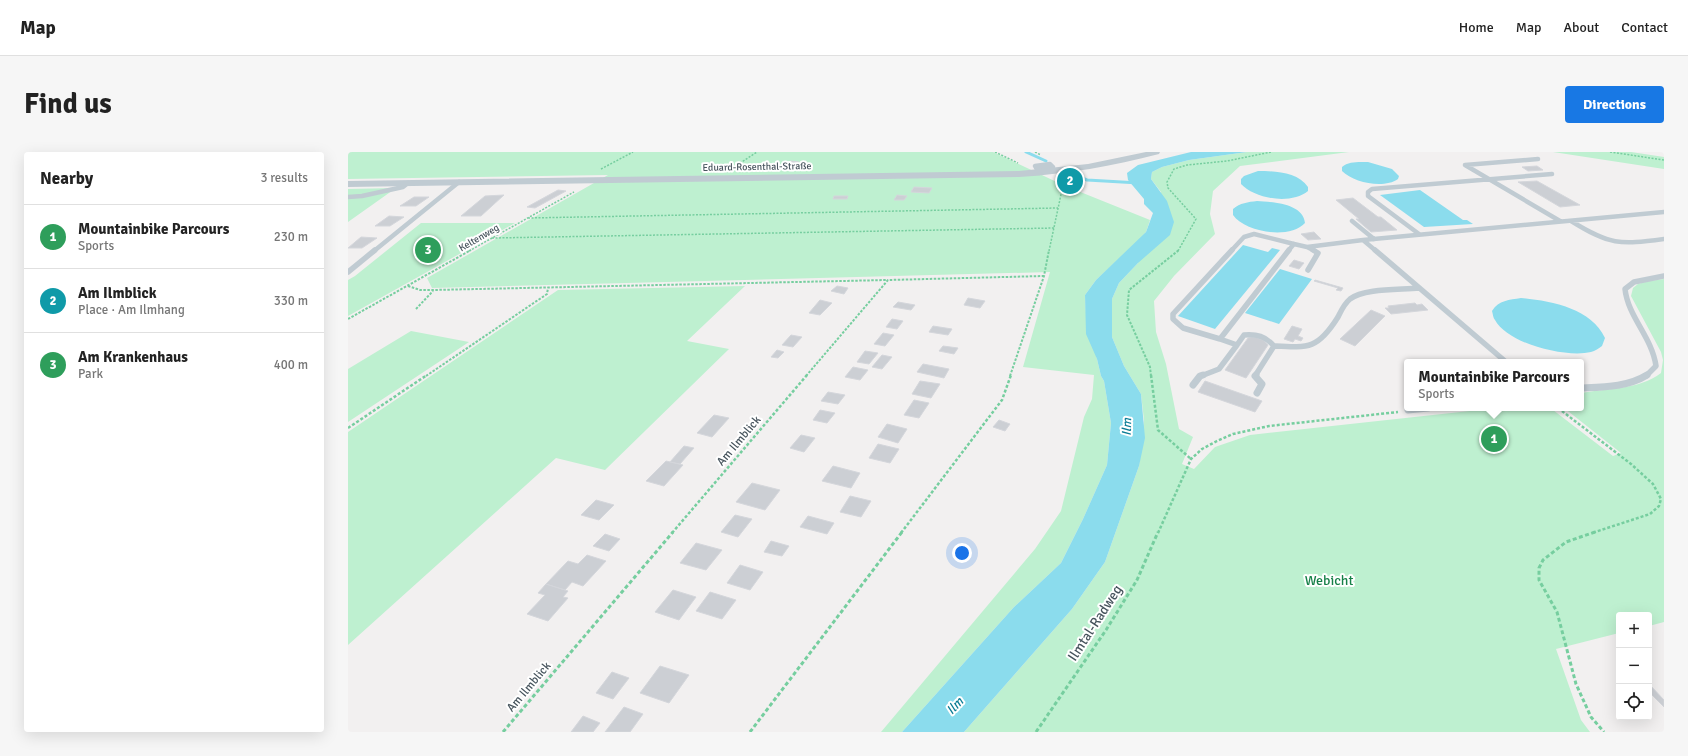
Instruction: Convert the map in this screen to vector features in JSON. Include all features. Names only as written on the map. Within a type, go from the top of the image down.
[{"type":"street","name":"Eduard-Rosenthal-Straße","points":[[348,184],[586,180],[620,181],[1056,171],[1104,165],[1156,152]]},
{"type":"lane","points":[[1538,159],[1465,165],[1560,220]]},
{"type":"lane","points":[[1419,234],[1368,196],[1368,192],[1372,189],[1552,174]]},
{"type":"lane","points":[[348,272],[459,182]]},
{"type":"lane","points":[[348,197],[362,196],[403,187],[408,183]]},
{"type":"lane","points":[[1307,247],[1560,220],[1571,221],[1664,212]]},
{"type":"lane","points":[[1352,221],[1374,239]]},
{"type":"lane","points":[[1571,221],[1597,236],[1610,241],[1626,243],[1664,239]]},
{"type":"lane","points":[[1237,345],[1183,328],[1173,319],[1173,314],[1244,237],[1254,234],[1261,235],[1307,247],[1318,253],[1308,270]]},
{"type":"lane","points":[[1362,240],[1502,359]]},
{"type":"lane","points":[[1220,339],[1294,243]]},
{"type":"lane","points":[[1584,388],[1613,385],[1640,379],[1646,376],[1656,366],[1654,351],[1627,301],[1625,290],[1634,282],[1664,276]]},
{"type":"lane","points":[[1274,346],[1303,347],[1318,344],[1327,335],[1349,300],[1361,294],[1419,288]]},
{"type":"lane","points":[[1193,385],[1200,376],[1219,369],[1244,335],[1256,334],[1268,338],[1274,346]]},
{"type":"lane","points":[[1257,393],[1262,384],[1255,376],[1274,346]]},
{"type":"path","points":[[586,180],[590,175],[633,152]]},
{"type":"path","points":[[732,168],[757,152]]},
{"type":"path","points":[[1271,152],[1227,161],[1187,165],[1174,169],[1167,182],[1168,188],[1196,220],[1179,250],[1129,290],[1127,315],[1150,367],[1158,430],[1192,459],[1198,451],[1206,445],[1238,433],[1260,428],[1404,410]]},
{"type":"path","points":[[1610,152],[1664,160]]},
{"type":"path","points":[[750,732],[1002,400],[1044,276],[1063,185],[1061,178],[1056,171]]},
{"type":"path","name":"Keltenweg","points":[[348,319],[576,191]]},
{"type":"path","points":[[528,218],[1058,208]]},
{"type":"path","points":[[492,238],[1054,228]]},
{"type":"path","points":[[408,286],[420,290],[433,290],[1044,276]]},
{"type":"path","name":"Am Ilmblick","points":[[503,732],[888,280]]},
{"type":"path","points":[[348,428],[547,294],[548,288]]},
{"type":"path","points":[[416,309],[433,290]]},
{"type":"path","points":[[1562,411],[1631,464],[1653,484],[1661,499],[1659,506],[1650,514],[1566,542],[1543,560],[1539,568],[1539,580],[1557,612],[1576,684],[1591,717],[1604,732]]},
{"type":"path","name":"Ilmtal-Radweg","points":[[1036,732],[1106,630],[1137,580],[1192,459]]},
{"type":"green space","points":[[348,152],[993,152],[1063,185],[1150,220],[1146,232],[1096,280],[1085,295],[1086,313],[1101,376],[1104,381],[1111,423],[1107,465],[1083,519],[1061,563],[1014,607],[902,732],[881,732],[1035,549],[1061,511],[1084,417],[1092,399],[1094,375],[1023,367],[1050,272],[432,288],[427,278],[608,175],[348,179]]},
{"type":"green space","name":"Webicht","points":[[1247,152],[1349,152],[1240,166],[1213,191],[1210,214],[1215,234],[1174,276],[1154,301],[1156,332],[1166,364],[1179,429],[1193,437],[1182,464],[1194,469],[1215,447],[1250,435],[1470,411],[1554,411],[1613,456],[1621,453],[1568,411],[1584,411],[1584,393],[1622,388],[1643,383],[1661,373],[1663,360],[1661,352],[1631,296],[1633,288],[1638,284],[1664,279],[1664,622],[1652,625],[1652,612],[1616,612],[1616,634],[1556,649],[1581,720],[1590,732],[964,732],[1072,609],[1105,562],[1139,466],[1144,420],[1141,394],[1124,366],[1112,337],[1112,299],[1119,283],[1138,263],[1161,192],[1151,179],[1152,172],[1162,167],[1189,160]]},
{"type":"green space","points":[[1553,152],[1631,152],[1664,157],[1664,169]]},
{"type":"green space","points":[[396,188],[348,222],[348,189]]},
{"type":"green space","points":[[421,223],[515,223],[348,316],[348,280]]},
{"type":"green space","points":[[745,286],[687,341],[729,349],[605,470],[556,458],[348,645],[348,432],[558,290]]},
{"type":"green space","points":[[411,331],[469,342],[348,422],[348,369]]},
{"type":"water","name":"Ilm","points":[[1191,152],[1247,152],[1189,160],[1162,167],[1152,172],[1151,179],[1167,201],[1174,222],[1170,235],[1138,263],[1119,283],[1112,299],[1112,337],[1124,366],[1141,394],[1145,438],[1139,466],[1105,562],[1072,609],[964,732],[902,732],[1014,607],[1061,563],[1083,519],[1107,465],[1111,423],[1104,381],[1101,376],[1097,359],[1086,334],[1085,295],[1096,280],[1146,232],[1153,213],[1144,204],[1144,199],[1128,180],[1127,173],[1138,165]]},
{"type":"water","points":[[1354,162],[1368,162],[1392,169],[1399,176],[1398,179],[1385,184],[1369,183],[1354,179],[1342,171],[1342,167],[1345,165]]},
{"type":"water","points":[[1258,171],[1272,171],[1292,175],[1304,182],[1308,187],[1308,191],[1292,198],[1283,199],[1255,193],[1241,184],[1241,179],[1244,176]]},
{"type":"water","points":[[1420,190],[1463,220],[1467,220],[1473,224],[1424,227],[1380,195]]},
{"type":"water","points":[[1257,201],[1278,203],[1293,208],[1299,211],[1303,216],[1305,223],[1298,228],[1289,231],[1268,232],[1247,226],[1233,215],[1233,209],[1238,205]]},
{"type":"water","points":[[1243,245],[1268,252],[1272,248],[1280,250],[1215,329],[1178,316]]},
{"type":"water","points":[[1280,269],[1312,279],[1279,324],[1245,313]]},
{"type":"water","points":[[1521,298],[1557,304],[1580,313],[1599,328],[1605,338],[1602,346],[1591,352],[1567,353],[1538,347],[1512,336],[1502,329],[1493,317],[1492,311],[1501,303],[1508,300]]},
{"type":"building","points":[[791,161],[799,162],[791,168],[782,166]]},
{"type":"building","points":[[1537,166],[1543,170],[1528,171],[1522,167]]},
{"type":"building","points":[[1537,181],[1580,205],[1560,207],[1518,182]]},
{"type":"building","points":[[914,187],[932,188],[929,193],[911,192]]},
{"type":"building","points":[[558,190],[566,191],[535,208],[527,207]]},
{"type":"building","points":[[504,195],[481,216],[461,216],[485,196]]},
{"type":"building","points":[[897,195],[907,196],[904,200],[894,200]]},
{"type":"building","points":[[834,196],[848,196],[847,199],[833,199]]},
{"type":"building","points":[[414,197],[429,197],[416,206],[400,206]]},
{"type":"building","points":[[1353,198],[1397,230],[1371,232],[1356,219],[1359,219],[1336,200]]},
{"type":"building","points":[[389,216],[404,217],[390,226],[375,226]]},
{"type":"building","points":[[1314,232],[1321,239],[1308,240],[1301,234]]},
{"type":"building","points":[[361,237],[377,238],[362,248],[348,248]]},
{"type":"building","points":[[1294,260],[1304,263],[1299,269],[1289,266]]},
{"type":"building","points":[[1315,280],[1343,288],[1341,291],[1336,290],[1338,288],[1314,281]]},
{"type":"building","points":[[837,286],[848,288],[844,294],[831,291]]},
{"type":"building","points":[[968,298],[985,301],[980,308],[964,305]]},
{"type":"building","points":[[820,300],[832,303],[820,315],[809,313]]},
{"type":"building","points":[[898,302],[915,305],[911,310],[893,307]]},
{"type":"building","points":[[1415,303],[1417,305],[1422,304],[1428,310],[1391,314],[1385,308],[1389,308],[1388,306]]},
{"type":"building","points":[[1371,310],[1385,316],[1355,346],[1340,339]]},
{"type":"building","points":[[892,319],[903,321],[897,329],[886,327]]},
{"type":"building","points":[[933,326],[952,329],[948,335],[929,332]]},
{"type":"building","points":[[1292,326],[1302,329],[1298,336],[1303,338],[1301,341],[1295,339],[1293,342],[1284,339]]},
{"type":"building","points":[[883,333],[894,335],[885,346],[874,344]]},
{"type":"building","points":[[791,335],[802,337],[793,347],[782,345]]},
{"type":"building","points":[[1255,337],[1263,340],[1268,345],[1246,378],[1225,370],[1248,338]]},
{"type":"building","points":[[943,346],[958,348],[954,354],[939,351]]},
{"type":"building","points":[[777,350],[784,352],[778,358],[771,357]]},
{"type":"building","points":[[865,351],[878,353],[869,364],[857,362]]},
{"type":"building","points":[[882,355],[892,357],[882,369],[872,367]]},
{"type":"building","points":[[923,364],[949,369],[944,378],[917,372]]},
{"type":"building","points":[[853,367],[868,370],[860,380],[845,377]]},
{"type":"building","points":[[920,381],[940,384],[931,398],[912,394]]},
{"type":"building","points":[[1205,381],[1262,401],[1255,412],[1198,392]]},
{"type":"building","points":[[828,392],[845,395],[838,404],[821,401]]},
{"type":"building","points":[[914,400],[929,403],[919,418],[904,415]]},
{"type":"building","points":[[820,410],[835,413],[827,423],[813,420]]},
{"type":"building","points":[[714,415],[729,418],[712,437],[697,433]]},
{"type":"building","points":[[999,420],[1010,424],[1005,431],[993,427]]},
{"type":"building","points":[[887,424],[907,429],[898,443],[878,437]]},
{"type":"building","points":[[801,435],[815,438],[804,452],[790,448]]},
{"type":"building","points":[[878,444],[899,449],[890,463],[869,458]]},
{"type":"building","points":[[684,446],[694,448],[680,464],[670,462]]},
{"type":"building","points":[[666,461],[683,465],[664,486],[646,481]]},
{"type":"building","points":[[833,466],[860,473],[851,488],[822,481]]},
{"type":"building","points":[[752,483],[780,490],[765,510],[736,502]]},
{"type":"building","points":[[850,496],[871,501],[861,517],[840,512]]},
{"type":"building","points":[[596,500],[614,505],[599,520],[581,515]]},
{"type":"building","points":[[735,515],[752,519],[738,537],[721,532]]},
{"type":"building","points":[[808,516],[834,523],[827,534],[800,527]]},
{"type":"building","points":[[605,534],[620,539],[609,551],[593,546]]},
{"type":"building","points":[[771,541],[789,546],[782,556],[764,552]]},
{"type":"building","points":[[696,543],[722,550],[706,570],[680,563]]},
{"type":"building","points":[[587,555],[606,561],[583,586],[572,582],[565,590],[546,584],[568,561],[578,564]]},
{"type":"building","points":[[740,565],[763,572],[750,590],[727,583]]},
{"type":"building","points":[[546,584],[568,591],[563,597],[568,598],[548,621],[527,614],[545,595],[538,593]]},
{"type":"building","points":[[673,590],[696,597],[679,620],[655,612]]},
{"type":"building","points":[[710,592],[736,600],[722,619],[696,611]]},
{"type":"building","points":[[660,666],[689,675],[669,703],[640,693]]},
{"type":"building","points":[[612,672],[629,678],[613,699],[596,693]]},
{"type":"building","points":[[1652,687],[1664,700],[1664,707],[1652,695]]},
{"type":"building","points":[[624,707],[643,714],[630,732],[605,732]]},
{"type":"building","points":[[583,716],[600,723],[593,732],[571,732]]},
{"type":"waterway","points":[[1026,152],[1046,161]]},
{"type":"waterway","points":[[1075,175],[1087,180],[1139,183]]},
{"type":"place","name":"Am Ilmblick","points":[[1070,181]]},
{"type":"place","name":"Am Krankenhaus","points":[[428,250]]},
{"type":"place","name":"Mountainbike Parcours","points":[[1494,439]]}]
